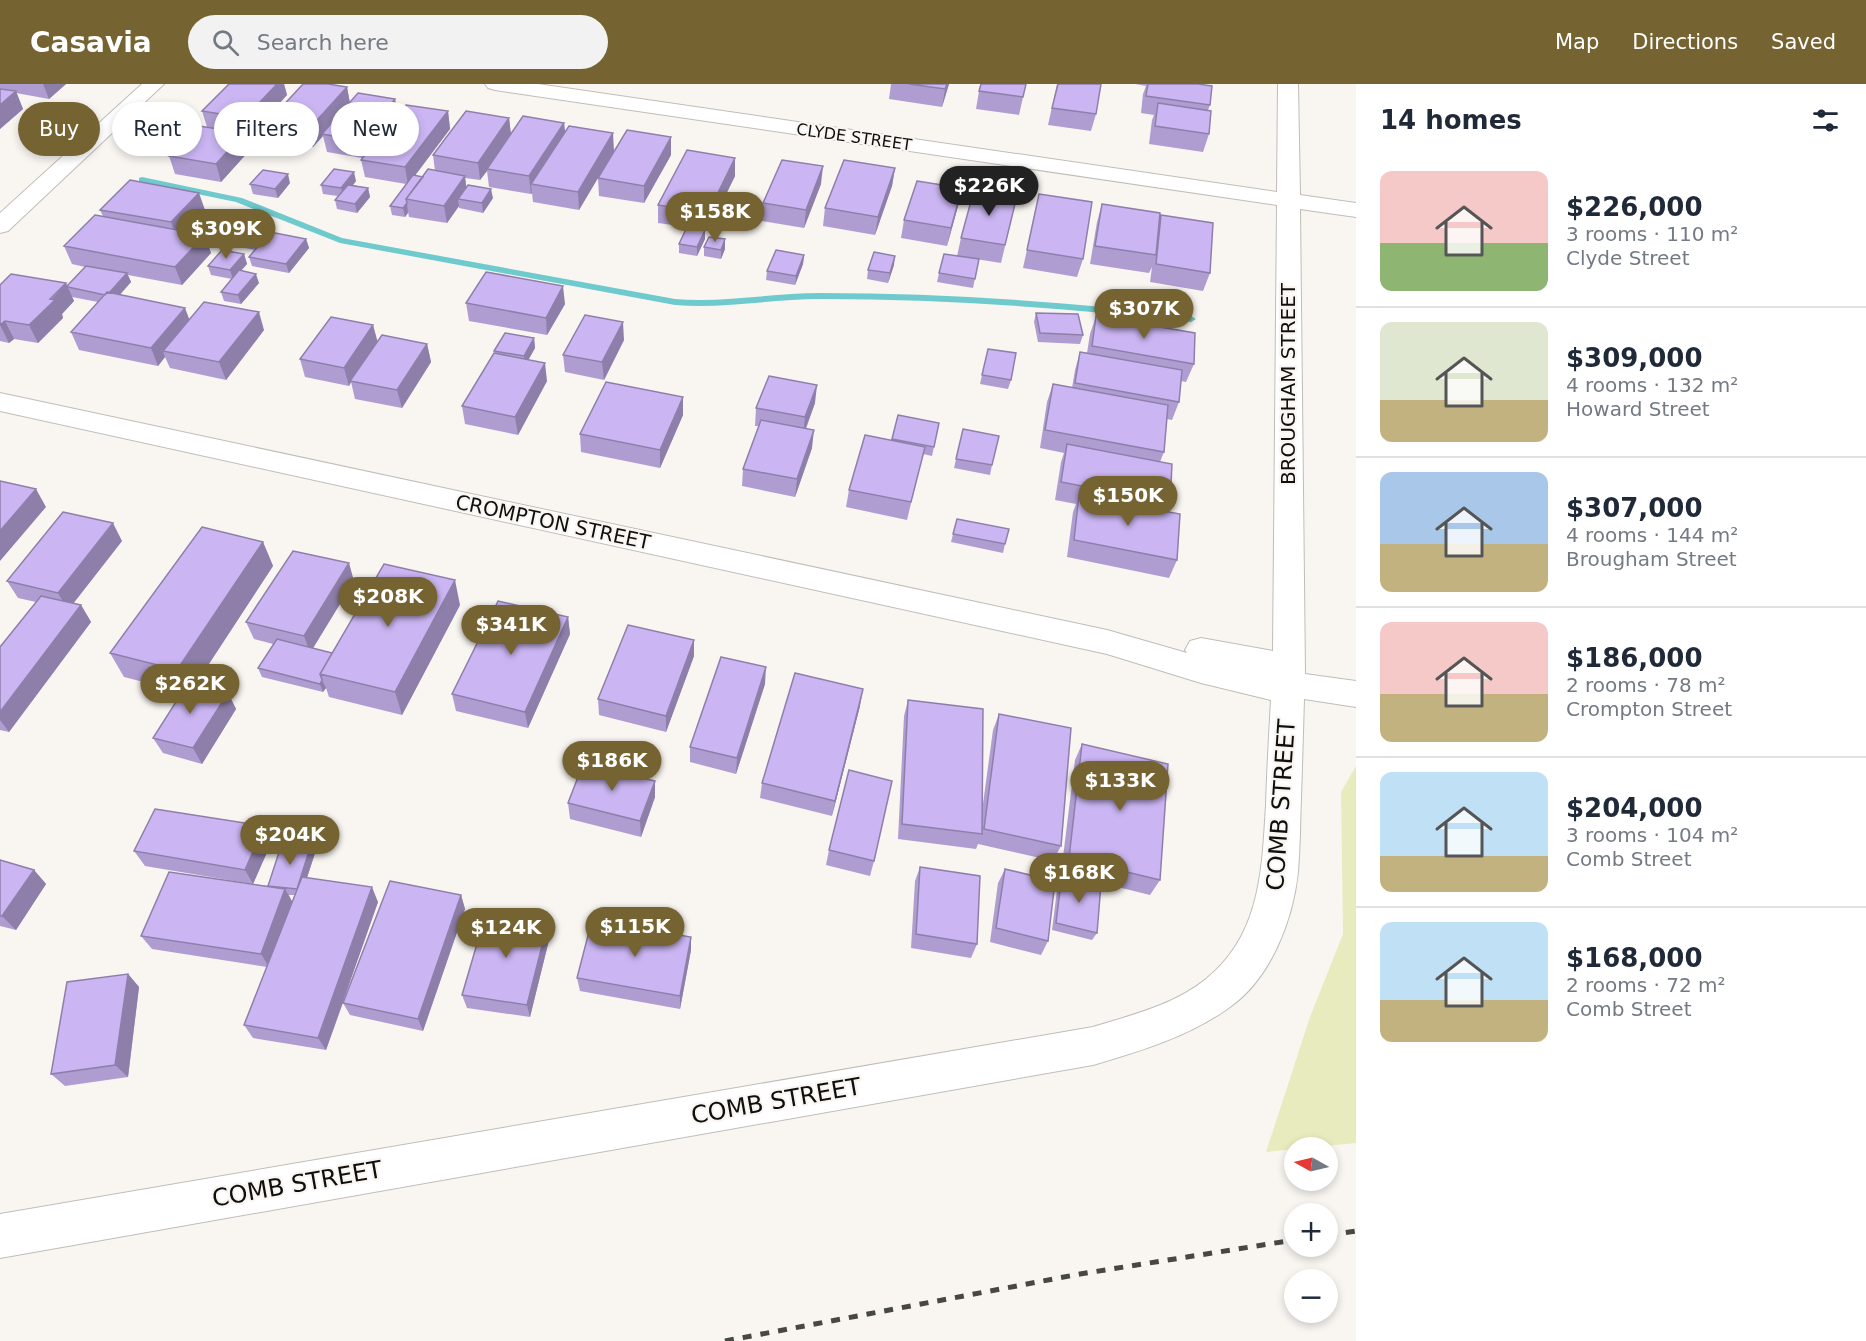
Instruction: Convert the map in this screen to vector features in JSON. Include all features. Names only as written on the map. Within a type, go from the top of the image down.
[{"type":"street","points":[[0,226],[154,84]]},
{"type":"street","name":"CLYDE STREET","points":[[495,84],[1356,210]]},
{"type":"street","name":"BROUGHAM STREET","points":[[1288,84],[1289,680]]},
{"type":"street","name":"CROMPTON STREET","points":[[0,402],[1107,642],[1201,670],[1289,680],[1356,694]]},
{"type":"street","name":"COMB STREET","points":[[0,1236],[1093,1046],[1168,1022],[1208,1002],[1232,981],[1256,952],[1265,933],[1277,897],[1280,873],[1289,680]]},
{"type":"green space","points":[[1356,766],[1356,1143],[1338,1145],[1338,1137],[1284,1137],[1284,1150],[1266,1152],[1310,1017],[1343,934],[1341,792]]},
{"type":"building","points":[[229,84],[277,84],[260,102],[214,102],[214,113],[202,111]]},
{"type":"building","points":[[303,84],[347,87],[319,118],[319,102],[286,102]]},
{"type":"building","points":[[909,84],[947,84],[945,89]]},
{"type":"building","points":[[981,84],[1026,84],[1023,97],[979,91]]},
{"type":"building","points":[[1058,84],[1101,84],[1096,114],[1052,108]]},
{"type":"building","points":[[1148,84],[1212,86],[1210,105],[1146,96]]},
{"type":"building","points":[[0,89],[16,91],[0,105]]},
{"type":"building","points":[[358,93],[395,99],[393,102],[350,102]]},
{"type":"building","points":[[1158,103],[1211,111],[1209,134],[1155,126]]},
{"type":"building","points":[[419,107],[448,111],[419,149]]},
{"type":"building","points":[[466,111],[509,118],[478,163],[433,155]]},
{"type":"building","points":[[523,116],[564,123],[529,176],[487,169]]},
{"type":"building","points":[[331,124],[331,136],[322,134]]},
{"type":"building","points":[[202,126],[214,128],[214,156],[223,156],[216,164],[169,156],[202,156]]},
{"type":"building","points":[[569,126],[613,133],[578,192],[531,184]]},
{"type":"building","points":[[627,130],[671,137],[644,186],[598,178]]},
{"type":"building","points":[[687,150],[735,158],[708,213],[658,205]]},
{"type":"building","points":[[364,156],[413,156],[405,167],[361,160]]},
{"type":"building","points":[[782,160],[823,166],[806,210],[763,203]]},
{"type":"building","points":[[844,160],[895,168],[878,217],[825,208]]},
{"type":"building","points":[[334,169],[354,172],[341,188],[321,185]]},
{"type":"building","points":[[428,169],[465,176],[444,206],[406,199]]},
{"type":"building","points":[[263,170],[288,174],[275,189],[250,184]]},
{"type":"building","points":[[413,175],[423,177],[406,199],[407,203],[403,208],[390,206]]},
{"type":"building","points":[[130,180],[199,193],[171,222],[100,210]]},
{"type":"building","points":[[917,181],[962,188],[951,228],[904,220]]},
{"type":"building","points":[[348,185],[368,188],[355,204],[335,200]]},
{"type":"building","points":[[468,185],[491,189],[482,203],[458,199]]},
{"type":"building","points":[[974,190],[1017,196],[1005,245],[961,238]]},
{"type":"building","points":[[1039,194],[1092,202],[1083,259],[1027,250]]},
{"type":"building","points":[[725,200],[755,204],[747,222],[717,217]]},
{"type":"building","points":[[1102,204],[1160,213],[1156,255],[1095,246]]},
{"type":"building","points":[[95,215],[205,235],[175,267],[64,246]]},
{"type":"building","points":[[1161,215],[1213,223],[1210,273],[1156,264]]},
{"type":"building","points":[[246,221],[271,225],[257,241],[232,237]]},
{"type":"building","points":[[687,227],[705,230],[697,247],[679,244]]},
{"type":"building","points":[[270,232],[306,239],[286,264],[249,257]]},
{"type":"building","points":[[709,237],[725,239],[721,250],[704,247]]},
{"type":"building","points":[[222,250],[244,254],[230,270],[208,266]]},
{"type":"building","points":[[776,250],[804,255],[796,276],[767,271]]},
{"type":"building","points":[[874,252],[895,256],[890,273],[868,270]]},
{"type":"building","points":[[944,254],[979,259],[975,279],[939,273]]},
{"type":"building","points":[[86,266],[127,273],[105,295],[68,287]]},
{"type":"building","points":[[239,270],[256,274],[238,295],[221,292]]},
{"type":"building","points":[[486,272],[563,286],[546,318],[466,303]]},
{"type":"building","points":[[11,274],[66,283],[50,299],[55,300],[29,325],[5,321],[0,325],[0,285]]},
{"type":"building","points":[[107,292],[185,308],[151,348],[71,332]]},
{"type":"building","points":[[204,302],[259,312],[219,362],[163,351]]},
{"type":"building","points":[[1036,313],[1078,314],[1083,335],[1040,333]]},
{"type":"building","points":[[585,315],[623,322],[602,362],[563,355]]},
{"type":"building","points":[[1096,316],[1195,333],[1194,364],[1092,346]]},
{"type":"building","points":[[331,317],[373,325],[344,368],[300,359]]},
{"type":"building","points":[[505,333],[534,338],[524,356],[494,351]]},
{"type":"building","points":[[382,335],[427,344],[397,390],[350,381]]},
{"type":"building","points":[[988,349],[1016,353],[1011,380],[982,375]]},
{"type":"building","points":[[1080,352],[1182,370],[1179,402],[1075,383]]},
{"type":"building","points":[[494,353],[545,363],[515,417],[462,406]]},
{"type":"building","points":[[769,376],[817,385],[805,417],[756,408]]},
{"type":"building","points":[[606,382],[683,397],[660,450],[580,434]]},
{"type":"building","points":[[1053,384],[1168,405],[1164,452],[1045,430]]},
{"type":"building","points":[[898,415],[939,423],[934,447],[892,439]]},
{"type":"building","points":[[761,420],[814,430],[797,479],[743,469]]},
{"type":"building","points":[[963,429],[999,436],[992,465],[956,459]]},
{"type":"building","points":[[865,435],[925,447],[911,502],[849,490]]},
{"type":"building","points":[[1067,444],[1172,464],[1170,503],[1061,482]]},
{"type":"building","points":[[0,481],[36,489],[0,531]]},
{"type":"building","points":[[1079,495],[1180,514],[1177,560],[1074,540]]},
{"type":"building","points":[[63,512],[113,523],[58,593],[7,581]]},
{"type":"building","points":[[957,519],[1009,529],[1005,544],[953,534]]},
{"type":"building","points":[[202,527],[263,542],[177,670],[110,653]]},
{"type":"building","points":[[293,551],[349,563],[304,636],[246,622]]},
{"type":"building","points":[[384,564],[455,580],[395,692],[320,674]]},
{"type":"building","points":[[41,596],[81,605],[0,712],[0,647]]},
{"type":"building","points":[[498,601],[568,617],[525,712],[452,694]]},
{"type":"building","points":[[628,625],[694,640],[666,716],[598,699]]},
{"type":"building","points":[[277,639],[332,653],[320,674],[322,680],[320,684],[258,668]]},
{"type":"building","points":[[721,657],[766,667],[737,758],[690,747]]},
{"type":"building","points":[[795,673],[863,689],[835,801],[762,783]]},
{"type":"building","points":[[188,683],[228,693],[193,748],[153,738]]},
{"type":"building","points":[[908,700],[983,709],[982,834],[902,824]]},
{"type":"building","points":[[999,714],[1071,728],[1061,846],[984,829]]},
{"type":"building","points":[[1082,744],[1168,764],[1160,880],[1069,858]]},
{"type":"building","points":[[583,764],[655,781],[640,821],[568,803]]},
{"type":"building","points":[[849,770],[892,781],[874,861],[829,850]]},
{"type":"building","points":[[155,809],[264,826],[245,870],[134,851]]},
{"type":"building","points":[[282,843],[311,845],[297,889],[268,886]]},
{"type":"building","points":[[0,860],[34,870],[2,916],[0,916]]},
{"type":"building","points":[[920,867],[980,876],[977,944],[916,934]]},
{"type":"building","points":[[1005,869],[1055,881],[1048,941],[996,928]]},
{"type":"building","points":[[169,872],[285,889],[261,954],[141,936]]},
{"type":"building","points":[[1062,874],[1101,884],[1097,933],[1056,923]]},
{"type":"building","points":[[302,877],[372,887],[318,1038],[244,1025]]},
{"type":"building","points":[[390,881],[461,895],[418,1019],[343,1003]]},
{"type":"building","points":[[486,913],[548,922],[527,1005],[462,995]]},
{"type":"building","points":[[592,920],[691,937],[680,996],[577,978]]},
{"type":"building","points":[[128,974],[115,1065],[51,1074],[67,982]]},
{"type":"waterway","points":[[142,180],[239,200],[340,240],[675,302],[711,303],[803,296],[913,298],[1052,305],[1191,319]]},
{"type":"railway","points":[[1338,1234],[1356,1231]]},
{"type":"railway","points":[[725,1341],[1080,1274],[1284,1242]]}]
